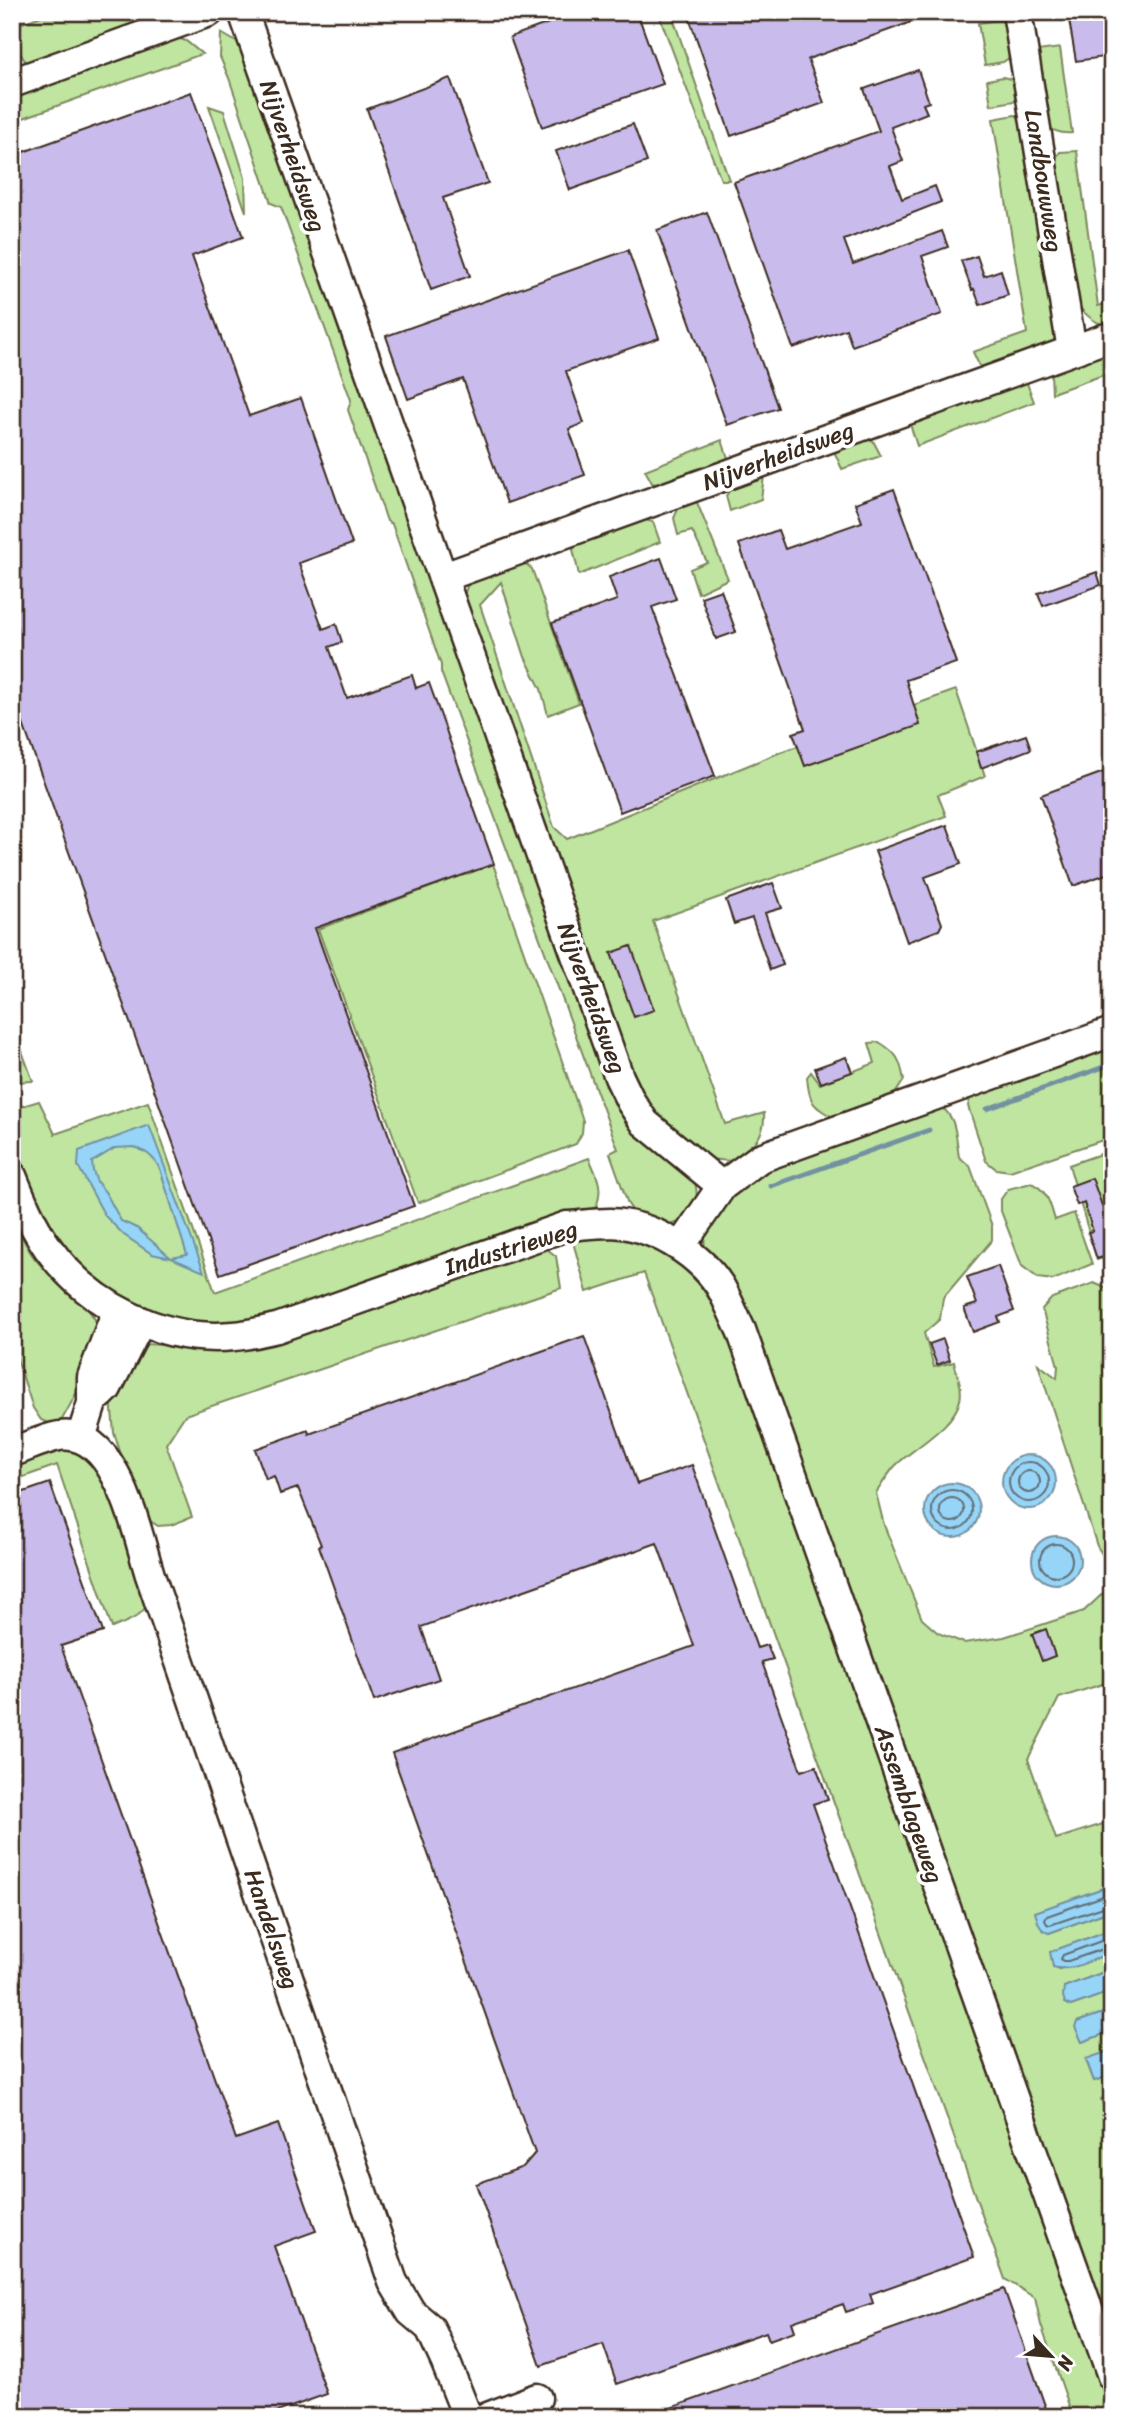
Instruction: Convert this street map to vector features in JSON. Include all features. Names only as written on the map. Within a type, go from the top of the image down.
[{"type":"street","name":"Nijverheidsweg","points":[[243,12],[625,1090],[645,1123],[722,1186]]},
{"type":"street","name":"Landbouwweg","points":[[1017,12],[1072,350]]},
{"type":"street","points":[[12,83],[205,13]]},
{"type":"street","name":"Nijverheidsweg","points":[[444,577],[1112,336]]},
{"type":"street","points":[[680,1247],[722,1186],[760,1158],[1112,1032]]},
{"type":"street","name":"Industrieweg","points":[[12,1176],[26,1213],[49,1250],[80,1283],[129,1316],[166,1331],[194,1335],[234,1336],[277,1328],[567,1226],[613,1223],[650,1232],[680,1247]]},
{"type":"street","name":"Assemblageweg","points":[[680,1247],[701,1264],[719,1285],[741,1330],[1112,2376]]},
{"type":"street","points":[[12,1452],[60,1436],[81,1438],[92,1403],[107,1388],[129,1316]]},
{"type":"street","name":"Handelsweg","points":[[81,1438],[105,1455],[119,1478],[393,2281],[411,2312],[430,2328],[467,2416],[470,2417]]},
{"type":"street","points":[[488,2417],[537,2398]]},
{"type":"green space","points":[[51,12],[165,12],[153,21],[33,63],[25,61],[17,48],[12,27]]},
{"type":"green space","points":[[658,12],[671,12],[729,180],[721,180]]},
{"type":"green space","points":[[998,20],[1007,23],[1012,56],[1003,62],[985,65],[978,23]]},
{"type":"green space","points":[[221,33],[238,43],[245,55],[612,1089],[695,1182],[696,1204],[685,1220],[661,1224],[636,1216],[628,1204],[610,1153],[618,1149],[441,672],[441,665],[392,524],[387,521],[348,410],[351,400],[281,207],[271,203],[220,57]]},
{"type":"green space","points":[[174,37],[186,41],[202,54],[12,122],[12,94]]},
{"type":"green space","points":[[1060,48],[1072,133],[1058,132],[1045,125],[1037,51]]},
{"type":"green space","points":[[1003,77],[1014,80],[1020,100],[991,105],[987,80]]},
{"type":"green space","points":[[209,106],[224,111],[245,178],[246,212]]},
{"type":"green space","points":[[1015,115],[1025,119],[1057,335],[1051,346],[986,370],[979,365],[973,352],[1027,333],[993,119]]},
{"type":"green space","points":[[1077,151],[1098,306],[1112,302],[1112,327],[1092,319],[1077,304],[1052,164],[1060,152]]},
{"type":"green space","points":[[1112,351],[1112,372],[1052,393],[1051,374]]},
{"type":"green space","points":[[1025,378],[1034,402],[917,446],[909,421]]},
{"type":"green space","points":[[869,433],[881,456],[842,469],[833,449]]},
{"type":"green space","points":[[722,440],[728,458],[723,465],[663,486],[652,483],[645,470]]},
{"type":"green space","points":[[764,476],[761,499],[730,511],[726,496],[733,485]]},
{"type":"green space","points":[[696,500],[728,579],[698,593],[690,569],[707,562],[692,531],[678,535],[674,518],[679,507]]},
{"type":"green space","points":[[641,519],[653,522],[660,542],[579,575],[573,549],[584,539]]},
{"type":"green space","points":[[525,563],[532,569],[579,703],[548,715],[541,689],[525,657],[501,582],[480,605],[554,827],[567,839],[781,752],[956,690],[985,776],[938,795],[946,816],[653,921],[725,1124],[764,1113],[762,1129],[755,1142],[731,1161],[708,1159],[649,1110],[634,1085],[462,601],[468,584],[486,573]]},
{"type":"green space","points":[[493,864],[583,1121],[582,1133],[576,1144],[418,1203],[318,929]]},
{"type":"green space","points":[[12,1024],[33,1081],[12,1082]]},
{"type":"green space","points":[[879,1042],[894,1053],[903,1073],[904,1080],[893,1097],[836,1119],[817,1107],[811,1099],[808,1086],[807,1077],[811,1072],[820,1084],[875,1063],[869,1043]]},
{"type":"green space","points":[[1112,1043],[1112,1137],[1010,1171],[996,1169],[986,1161],[968,1106],[971,1094]]},
{"type":"green space","points":[[39,1101],[55,1134],[148,1102],[215,1292],[589,1158],[598,1182],[598,1200],[596,1207],[288,1315],[207,1326],[167,1318],[112,1293],[74,1261],[45,1224],[12,1149],[12,1118],[22,1106]]},
{"type":"green space","points":[[937,1106],[944,1109],[952,1120],[959,1157],[970,1166],[992,1226],[992,1240],[943,1298],[940,1319],[924,1333],[934,1367],[954,1362],[961,1391],[956,1410],[942,1428],[895,1466],[876,1493],[884,1525],[922,1619],[938,1633],[964,1643],[1004,1637],[1084,1611],[1112,1585],[1112,1681],[1059,1698],[1028,1759],[1056,1839],[1112,1821],[1112,1885],[1036,1913],[1049,1933],[1112,1910],[1112,1929],[1051,1952],[1059,1969],[1112,1952],[1112,1969],[1064,1987],[1071,2006],[1112,1991],[1112,2010],[1077,2022],[1082,2042],[1112,2031],[1112,2050],[1086,2060],[1094,2081],[1112,2075],[1112,2094],[1101,2099],[1106,2112],[1112,2114],[1112,2342],[705,1252],[704,1235],[722,1203],[761,1169]]},
{"type":"green space","points":[[1112,1150],[1112,1255],[1097,1260],[1069,1165]]},
{"type":"green space","points":[[1031,1183],[1045,1194],[1055,1220],[1074,1213],[1092,1264],[1053,1280],[1038,1278],[1022,1266],[1001,1211],[1001,1199],[1008,1189]]},
{"type":"green space","points":[[12,1211],[32,1255],[89,1310],[98,1328],[95,1349],[85,1376],[60,1423],[54,1425],[41,1420],[33,1408],[12,1344]]},
{"type":"green space","points":[[585,1237],[623,1239],[651,1248],[674,1261],[692,1277],[707,1296],[730,1341],[750,1391],[1112,2417],[1073,2417],[1041,2325],[1035,2298],[1005,2279],[644,1273],[587,1292],[573,1242]]},
{"type":"green space","points":[[547,1249],[556,1256],[561,1288],[185,1415],[166,1444],[192,1517],[171,1525],[158,1526],[141,1515],[114,1433],[111,1399],[142,1344],[238,1348],[505,1259]]},
{"type":"green space","points":[[1094,1283],[1112,1291],[1112,1501],[1106,1560],[1097,1546],[1038,1364],[1057,1378],[1058,1366],[1042,1309],[1052,1298]]},
{"type":"green space","points":[[70,1447],[90,1456],[103,1472],[149,1600],[138,1615],[112,1628],[57,1465],[12,1481],[12,1462]]},
{"type":"water","points":[[149,1125],[204,1272],[171,1258],[152,1254],[124,1235],[105,1216],[78,1166],[79,1151]],"holes":[[[134,1147],[143,1151],[160,1169],[187,1255],[171,1258],[137,1228],[121,1221],[93,1171],[92,1162],[115,1148]]]},
{"type":"water","points":[[1029,1455],[1048,1463],[1056,1482],[1048,1501],[1029,1509],[1010,1501],[1002,1482],[1010,1463]]},
{"type":"water","points":[[957,1483],[967,1487],[975,1495],[979,1510],[975,1525],[967,1533],[947,1537],[937,1533],[929,1525],[925,1505],[929,1495],[937,1487]]},
{"type":"water","points":[[1056,1536],[1073,1543],[1080,1560],[1073,1577],[1056,1584],[1039,1577],[1032,1560],[1039,1543]]},
{"type":"water","points":[[1112,1885],[1112,1910],[1049,1933],[1039,1925],[1035,1912]]},
{"type":"water","points":[[1112,1929],[1112,1952],[1083,1964],[1067,1968],[1053,1967],[1050,1952]]},
{"type":"water","points":[[1112,1969],[1112,1991],[1071,2006],[1065,2003],[1064,1987]]},
{"type":"water","points":[[1112,2010],[1112,2031],[1082,2042],[1075,2027],[1077,2022]]},
{"type":"water","points":[[1112,2050],[1112,2075],[1094,2081],[1086,2059]]},
{"type":"building","points":[[579,12],[637,12],[663,84],[542,127],[510,37]]},
{"type":"building","points":[[687,12],[934,14],[808,59],[824,103],[731,136]]},
{"type":"building","points":[[1112,14],[1112,56],[1076,61],[1069,20]]},
{"type":"building","points":[[918,70],[929,102],[923,104],[927,113],[891,127],[903,161],[890,166],[902,199],[935,186],[941,202],[844,240],[853,264],[942,231],[948,247],[922,256],[942,314],[852,346],[846,329],[793,348],[734,182],[879,131],[864,89]]},
{"type":"building","points":[[450,78],[488,183],[443,198],[470,276],[431,290],[367,109]]},
{"type":"building","points":[[191,92],[243,237],[192,256],[249,416],[301,398],[352,544],[299,563],[323,629],[336,624],[342,642],[329,647],[347,698],[412,675],[416,688],[429,683],[494,864],[315,928],[414,1206],[220,1274],[12,693],[12,156]]},
{"type":"building","points":[[633,124],[647,162],[570,190],[556,151]]},
{"type":"building","points":[[707,212],[778,408],[727,425],[657,230]]},
{"type":"building","points":[[628,250],[659,338],[566,371],[584,423],[569,429],[585,475],[507,503],[463,379],[408,399],[386,336]]},
{"type":"building","points":[[977,256],[984,276],[1001,270],[1008,295],[980,305],[961,261]]},
{"type":"building","points":[[894,489],[956,663],[906,680],[920,725],[805,766],[793,733],[805,729],[739,544],[778,530],[785,549],[862,522],[855,503]]},
{"type":"building","points":[[661,558],[676,599],[652,607],[715,776],[620,812],[552,623],[617,600],[609,577]]},
{"type":"building","points":[[1097,572],[1101,585],[1043,606],[1038,593]]},
{"type":"building","points":[[721,590],[736,632],[716,639],[701,597]]},
{"type":"building","points":[[1026,735],[1031,749],[981,768],[976,752]]},
{"type":"building","points":[[1112,769],[1112,872],[1073,886],[1041,795]]},
{"type":"building","points":[[947,825],[961,864],[925,877],[942,924],[939,930],[907,942],[875,851]]},
{"type":"building","points":[[773,883],[782,908],[765,913],[783,965],[770,970],[752,918],[734,924],[726,900]]},
{"type":"building","points":[[631,946],[654,1010],[634,1017],[611,953]]},
{"type":"building","points":[[846,1057],[852,1072],[821,1083],[815,1068]]},
{"type":"building","points":[[1092,1178],[1109,1225],[1112,1224],[1112,1254],[1097,1259],[1088,1232],[1093,1231],[1084,1203],[1077,1205],[1070,1186]]},
{"type":"building","points":[[998,1266],[1014,1311],[998,1317],[1000,1322],[973,1332],[964,1308],[977,1304],[967,1277]]},
{"type":"building","points":[[584,1336],[637,1484],[692,1465],[757,1648],[767,1645],[773,1659],[762,1662],[801,1771],[816,1766],[828,1799],[813,1804],[974,2257],[870,2294],[873,2303],[846,2312],[843,2304],[792,2322],[795,2331],[769,2340],[766,2332],[617,2384],[603,2344],[541,2366],[476,2184],[523,2167],[535,2153],[392,1753],[694,1646],[657,1543],[421,1627],[439,1679],[374,1701],[319,1546],[321,1545],[298,1488],[280,1494],[274,1476],[266,1479],[255,1449],[308,1430],[309,1434]]},
{"type":"building","points":[[943,1339],[950,1360],[937,1365],[929,1344]]},
{"type":"building","points":[[50,1483],[103,1632],[61,1646],[236,2139],[278,2124],[316,2231],[274,2246],[327,2394],[263,2417],[12,2417],[12,1496]]},
{"type":"building","points":[[1046,1629],[1055,1656],[1042,1661],[1032,1634]]},
{"type":"building","points":[[1004,2289],[1049,2417],[651,2415]]},
{"type":"waterway","points":[[987,1109],[1112,1064]]},
{"type":"waterway","points":[[771,1186],[929,1130]]}]
